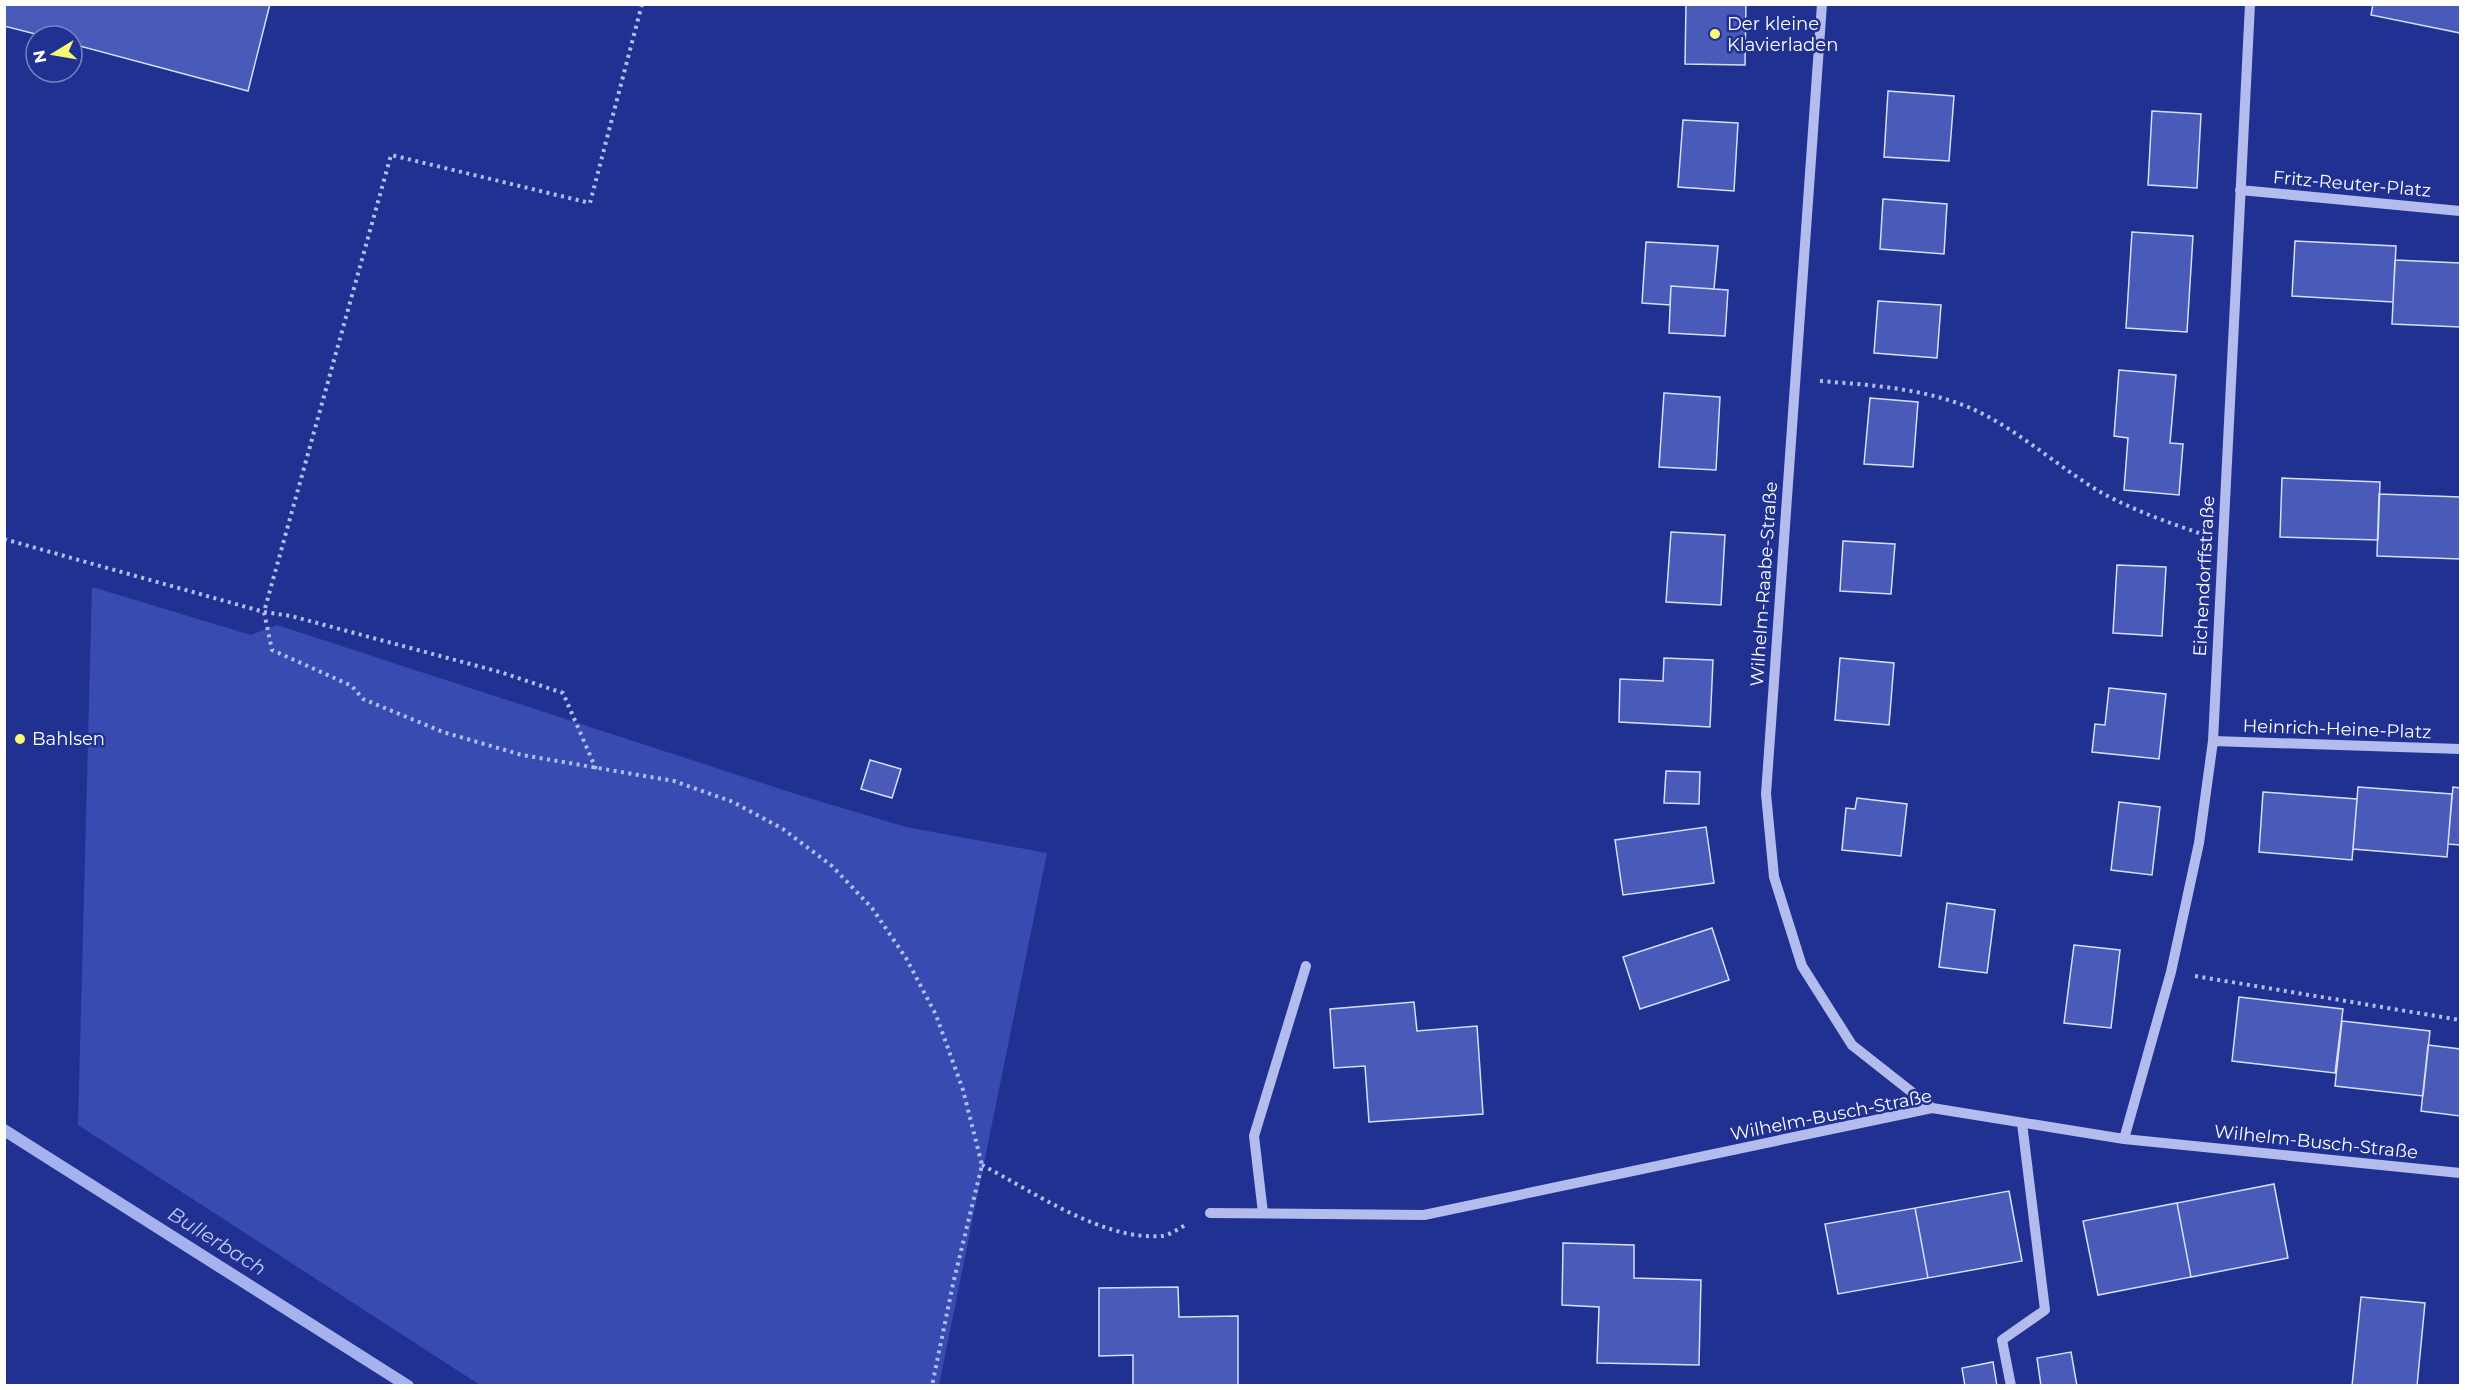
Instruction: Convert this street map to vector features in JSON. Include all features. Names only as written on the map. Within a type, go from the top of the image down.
[{"type":"street","name":"Wilhelm-Raabe-Straße","points":[[1822,4],[1766,794],[1774,877],[1802,966],[1852,1045],[1932,1108]]},
{"type":"street","name":"Eichendorffstraße","points":[[2124,1139],[2171,972],[2199,843],[2212,741],[2250,4]]},
{"type":"street","name":"Fritz-Reuter-Platz","points":[[2240,190],[2460,211]]},
{"type":"street","name":"Heinrich-Heine-Platz","points":[[2212,741],[2460,749]]},
{"type":"street","points":[[1263,1213],[1254,1136],[1306,966]]},
{"type":"street","name":"Wilhelm-Busch-Straße","points":[[1210,1213],[1424,1215],[1932,1108],[2124,1139],[2460,1173]]},
{"type":"street","points":[[2011,1386],[2002,1340],[2045,1310],[2022,1123]]},
{"type":"path","points":[[642,4],[590,202],[391,155],[264,612],[272,650],[352,686],[363,699],[443,732],[522,755],[674,781],[733,802],[783,830],[832,866],[872,908],[906,958],[936,1015],[963,1090],[982,1165],[953,1284],[932,1386]]},
{"type":"path","points":[[1795,379],[1865,384],[1923,392],[1969,408],[2102,493],[2140,511],[2222,542]]},
{"type":"path","points":[[4,539],[264,612],[291,616],[489,669],[563,693],[596,769]]},
{"type":"path","points":[[2171,972],[2460,1020]]},
{"type":"path","points":[[982,1165],[1095,1225],[1132,1234],[1164,1236],[1210,1213]]},
{"type":"shaded area","points":[[92,587],[251,635],[277,625],[802,796],[906,827],[1047,853],[939,1385],[480,1385],[78,1125]]},
{"type":"building","points":[[4,4],[270,4],[248,91],[84,47],[84,24],[24,24],[24,31],[4,26]]},
{"type":"building","name":"Der kleine Klavierladen","points":[[1686,4],[1746,4],[1745,65],[1685,64]]},
{"type":"building","points":[[2373,4],[2460,4],[2460,33],[2371,15]]},
{"type":"building","points":[[1888,91],[1954,96],[1949,161],[1884,157]]},
{"type":"building","points":[[2152,111],[2201,114],[2197,188],[2148,185]]},
{"type":"building","points":[[1683,120],[1738,123],[1734,191],[1678,187]]},
{"type":"building","points":[[1883,199],[1947,204],[1944,254],[1880,249]]},
{"type":"building","points":[[2132,232],[2193,236],[2187,332],[2126,328]]},
{"type":"building","points":[[2295,241],[2396,246],[2393,302],[2292,296]]},
{"type":"building","points":[[1646,242],[1718,246],[1714,289],[1671,286],[1670,305],[1642,303]]},
{"type":"building","points":[[2395,260],[2460,263],[2460,327],[2392,324]]},
{"type":"building","points":[[1671,286],[1728,290],[1725,336],[1669,333]]},
{"type":"building","points":[[1878,301],[1941,305],[1937,358],[1874,353]]},
{"type":"building","points":[[2119,370],[2176,375],[2170,443],[2183,444],[2179,495],[2124,490],[2128,438],[2114,436]]},
{"type":"building","points":[[1664,393],[1720,397],[1716,470],[1659,467]]},
{"type":"building","points":[[1870,398],[1918,402],[1913,467],[1864,464]]},
{"type":"building","points":[[2282,478],[2380,482],[2378,540],[2280,537]]},
{"type":"building","points":[[2379,494],[2460,497],[2460,559],[2377,556]]},
{"type":"building","points":[[1671,532],[1725,535],[1721,605],[1666,602]]},
{"type":"building","points":[[1843,541],[1895,544],[1891,594],[1840,591]]},
{"type":"building","points":[[2117,565],[2166,567],[2162,636],[2113,633]]},
{"type":"building","points":[[1664,658],[1713,660],[1710,727],[1619,722],[1620,679],[1663,681]]},
{"type":"building","points":[[1840,658],[1894,663],[1889,725],[1835,720]]},
{"type":"building","points":[[2109,688],[2166,694],[2159,759],[2092,752],[2095,724],[2105,725]]},
{"type":"building","points":[[870,760],[901,769],[892,798],[861,789]]},
{"type":"building","points":[[1666,771],[1700,772],[1699,804],[1664,803]]},
{"type":"building","points":[[2358,787],[2452,794],[2447,857],[2353,849]]},
{"type":"building","points":[[2453,787],[2460,788],[2460,845],[2448,844]]},
{"type":"building","points":[[2263,792],[2357,799],[2352,860],[2259,852]]},
{"type":"building","points":[[1857,798],[1907,804],[1901,856],[1842,850],[1846,808],[1855,809]]},
{"type":"building","points":[[2119,802],[2160,807],[2152,875],[2111,870]]},
{"type":"building","points":[[1706,827],[1714,883],[1623,895],[1615,840]]},
{"type":"building","points":[[1947,903],[1995,910],[1987,973],[1939,967]]},
{"type":"building","points":[[1712,928],[1729,980],[1640,1009],[1623,957]]},
{"type":"building","points":[[2074,945],[2120,950],[2111,1028],[2064,1023]]},
{"type":"building","points":[[2239,997],[2343,1009],[2335,1073],[2232,1061]]},
{"type":"building","points":[[1414,1002],[1417,1031],[1477,1026],[1483,1114],[1369,1122],[1365,1066],[1334,1068],[1330,1009]]},
{"type":"building","points":[[2342,1021],[2430,1031],[2423,1096],[2335,1086]]},
{"type":"building","points":[[2428,1045],[2460,1049],[2460,1116],[2421,1111]]},
{"type":"building","points":[[2274,1184],[2288,1258],[2191,1277],[2177,1203]]},
{"type":"building","points":[[2009,1191],[2022,1261],[1928,1278],[1915,1208]]},
{"type":"building","points":[[2177,1203],[2191,1277],[2098,1295],[2083,1221]]},
{"type":"building","points":[[1915,1208],[1928,1278],[1838,1294],[1825,1224]]},
{"type":"building","points":[[1563,1243],[1634,1245],[1634,1278],[1701,1280],[1699,1365],[1597,1363],[1599,1307],[1562,1305]]},
{"type":"building","points":[[1178,1287],[1179,1317],[1238,1316],[1238,1386],[1133,1386],[1133,1355],[1099,1356],[1099,1288]]},
{"type":"building","points":[[2361,1297],[2425,1303],[2417,1386],[2352,1386]]},
{"type":"building","points":[[2071,1352],[2077,1386],[2041,1386],[2037,1358]]},
{"type":"building","points":[[1993,1362],[1997,1386],[1965,1386],[1962,1368]]},
{"type":"waterway","name":"Bullerbach","points":[[4,1130],[408,1386]]},
{"type":"place","name":"Der kleine Klavierladen","points":[[1715,34]]},
{"type":"place","name":"Bahlsen","points":[[20,739]]}]
